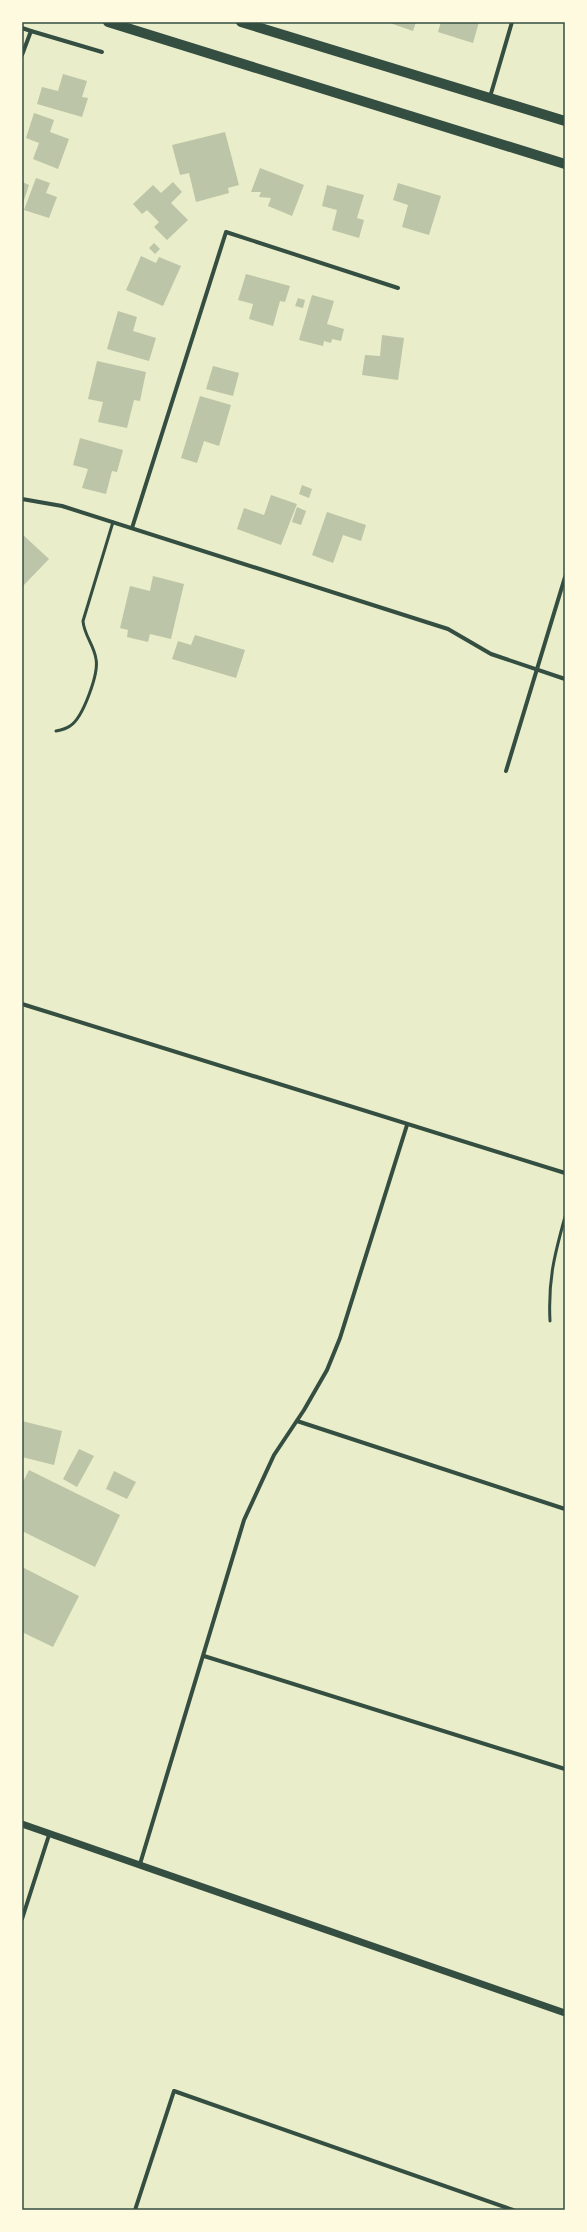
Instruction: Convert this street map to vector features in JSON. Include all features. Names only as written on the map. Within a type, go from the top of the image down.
[{"type":"main road","points":[[108,22],[565,164]]},
{"type":"main road","points":[[241,22],[565,121]]},
{"type":"street","points":[[490,97],[512,22]]},
{"type":"street","points":[[22,28],[102,52]]},
{"type":"street","points":[[22,55],[31,31]]},
{"type":"street","points":[[132,528],[226,232],[398,288]]},
{"type":"street","points":[[22,499],[62,506],[448,629],[491,654],[565,679]]},
{"type":"street","points":[[506,771],[565,577]]},
{"type":"street","points":[[22,1004],[565,1173]]},
{"type":"street","points":[[140,1864],[244,1520],[274,1455],[327,1370],[340,1338],[407,1125]]},
{"type":"street","points":[[296,1421],[565,1510]]},
{"type":"street","points":[[204,1656],[565,1769]]},
{"type":"street","points":[[22,1824],[49,1835],[140,1864],[565,2013]]},
{"type":"street","points":[[22,1919],[49,1835]]},
{"type":"street","points":[[135,2210],[174,2091],[513,2210]]},
{"type":"lane","points":[[56,731],[70,727],[78,718],[94,676],[96,659],[84,629],[84,621],[113,522]]},
{"type":"lane","points":[[550,1321],[549,1292],[552,1263],[565,1217]]},
{"type":"building","points":[[387,22],[416,22],[413,31]]},
{"type":"building","points":[[441,22],[479,22],[473,43],[438,32]]},
{"type":"building","points":[[63,74],[87,81],[82,97],[88,98],[82,117],[37,104],[42,87],[58,91]]},
{"type":"building","points":[[34,113],[54,120],[50,132],[69,139],[58,169],[33,159],[39,143],[26,138]]},
{"type":"building","points":[[225,132],[239,185],[228,188],[229,193],[196,202],[189,173],[180,175],[172,145]]},
{"type":"building","points":[[260,168],[304,185],[292,216],[268,206],[271,198],[259,197],[261,192],[251,192]]},
{"type":"building","points":[[36,178],[50,183],[46,193],[57,197],[49,218],[24,210]]},
{"type":"building","points":[[22,182],[29,185],[22,206]]},
{"type":"building","points":[[173,182],[182,192],[171,203],[188,220],[167,240],[154,227],[159,222],[147,210],[142,214],[133,204],[153,185],[161,193]]},
{"type":"building","points":[[398,183],[441,196],[429,235],[402,227],[408,205],[393,200]]},
{"type":"building","points":[[327,185],[364,195],[357,218],[364,220],[359,238],[332,230],[337,210],[322,206]]},
{"type":"building","points":[[154,243],[160,249],[155,254],[149,248]]},
{"type":"building","points":[[141,256],[156,263],[159,257],[181,266],[163,306],[126,290]]},
{"type":"building","points":[[246,274],[290,286],[285,302],[280,301],[273,326],[249,319],[253,304],[238,300]]},
{"type":"building","points":[[312,295],[334,301],[327,324],[344,329],[341,341],[332,339],[331,343],[324,341],[323,346],[299,340]]},
{"type":"building","points":[[298,298],[305,300],[303,308],[295,306]]},
{"type":"building","points":[[118,311],[137,317],[133,331],[156,338],[149,361],[107,349]]},
{"type":"building","points":[[382,335],[404,338],[398,380],[362,375],[365,355],[380,356]]},
{"type":"building","points":[[97,361],[146,372],[140,401],[134,400],[127,428],[98,422],[103,402],[88,399]]},
{"type":"building","points":[[213,366],[239,373],[233,396],[206,389]]},
{"type":"building","points":[[200,396],[231,405],[219,446],[204,441],[197,463],[181,458]]},
{"type":"building","points":[[80,438],[123,450],[117,472],[112,471],[106,494],[82,488],[88,469],[73,465]]},
{"type":"building","points":[[302,485],[312,489],[309,498],[299,494]]},
{"type":"building","points":[[271,495],[297,504],[281,545],[237,529],[244,508],[264,515]]},
{"type":"building","points":[[297,507],[306,511],[301,525],[292,522]]},
{"type":"building","points":[[327,512],[366,525],[361,541],[343,535],[333,563],[312,555]]},
{"type":"building","points":[[22,534],[49,559],[22,587]]},
{"type":"building","points":[[153,576],[184,584],[171,639],[150,634],[148,642],[127,637],[128,630],[120,628],[130,586],[150,591]]},
{"type":"building","points":[[195,635],[245,650],[236,678],[172,659],[178,641],[191,645]]},
{"type":"building","points":[[22,1421],[62,1431],[54,1465],[22,1457]]},
{"type":"building","points":[[79,1449],[94,1456],[77,1487],[63,1479]]},
{"type":"building","points":[[29,1470],[120,1515],[95,1567],[22,1531],[22,1484]]},
{"type":"building","points":[[114,1471],[136,1482],[127,1499],[106,1489]]},
{"type":"building","points":[[22,1567],[79,1596],[53,1647],[22,1632]]}]
